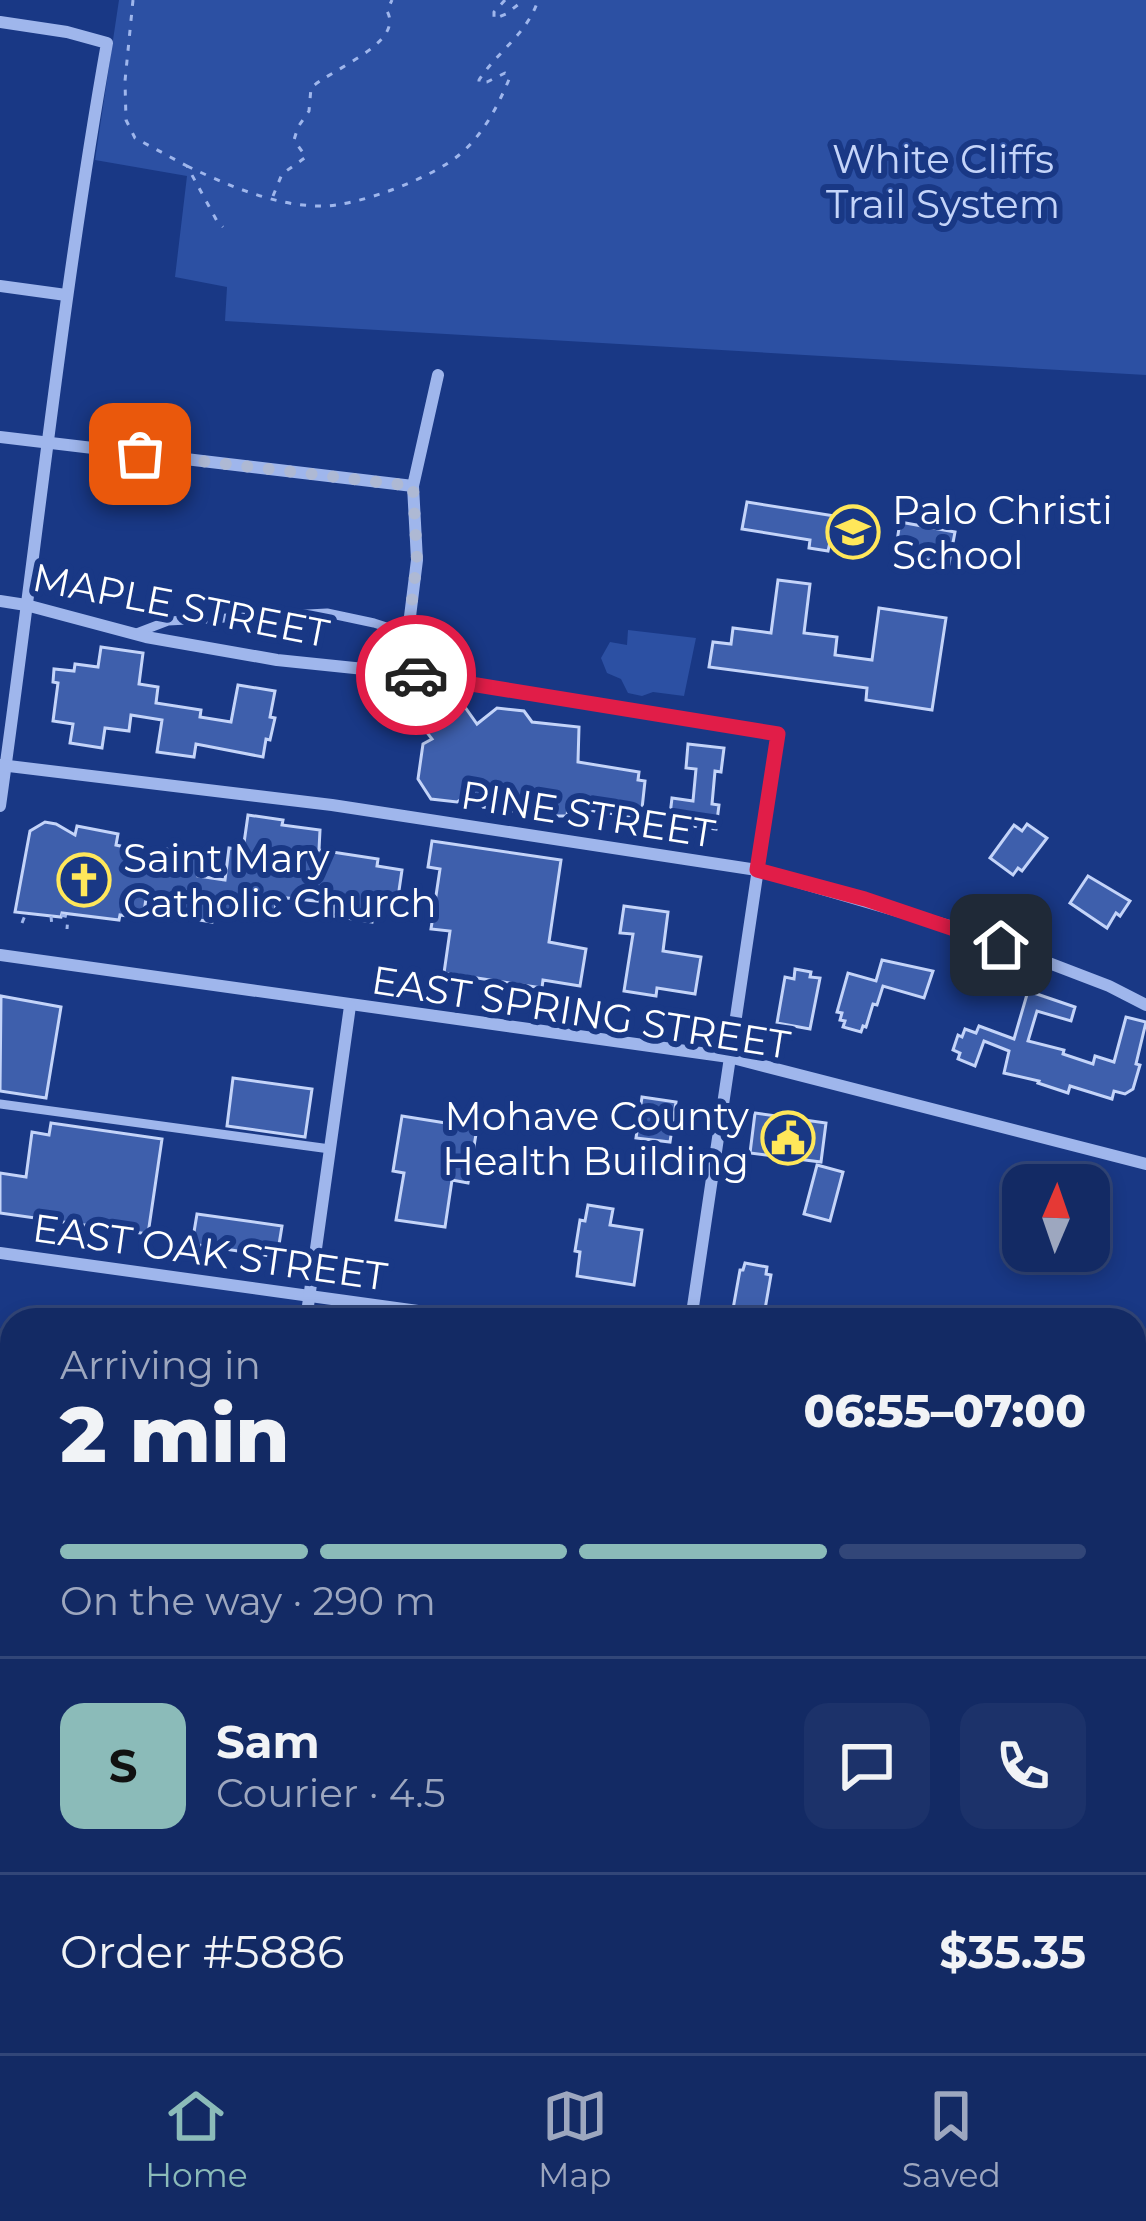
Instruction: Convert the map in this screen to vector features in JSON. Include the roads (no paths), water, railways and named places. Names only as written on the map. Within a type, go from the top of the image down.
[{"type":"street","points":[[0,22],[107,43],[66,296],[0,806]]},
{"type":"street","points":[[0,286],[66,296]]},
{"type":"street","points":[[403,673],[417,560],[413,486],[438,375]]},
{"type":"street","points":[[0,437],[413,486]]},
{"type":"street","name":"MAPLE STREET","points":[[0,601],[134,634],[277,660],[403,673],[778,734],[757,870]]},
{"type":"street","name":"PINE STREET","points":[[3,765],[332,805],[757,870],[963,930],[1146,1005]]},
{"type":"street","points":[[693,1308],[757,870]]},
{"type":"street","name":"EAST SPRING STREET","points":[[0,956],[729,1058],[1146,1164]]},
{"type":"street","points":[[308,1308],[350,1006]]},
{"type":"street","name":"EAST OAK STREET","points":[[0,1253],[396,1308]]},
{"type":"lane","points":[[134,634],[168,621],[327,613],[408,634]]},
{"type":"lane","points":[[0,1104],[330,1149]]},
{"type":"place","name":"Palo Christi School","points":[[853,532]]},
{"type":"place","name":"Saint Mary Catholic Church","points":[[84,880]]},
{"type":"place","name":"Mohave County Health Building","points":[[788,1138]]},
{"type":"park label","name":"White Cliffs Trail System","points":[[943,182]]}]
